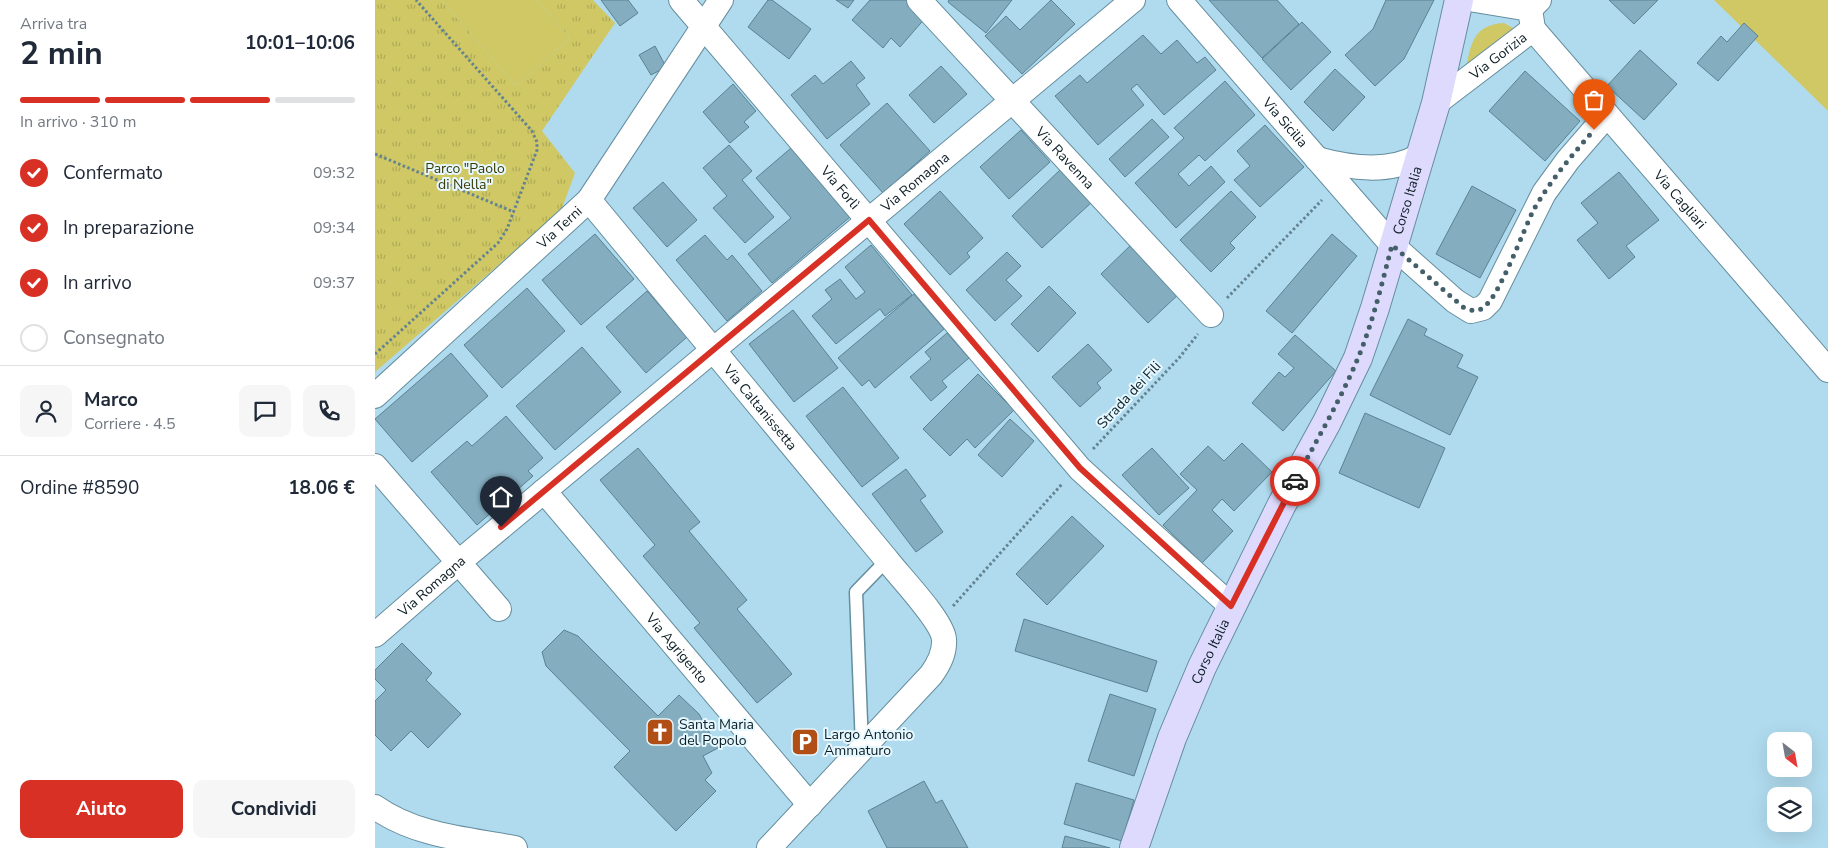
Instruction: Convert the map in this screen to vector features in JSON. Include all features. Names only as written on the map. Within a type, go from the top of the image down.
[{"type":"street","name":"Via Forlì","points":[[681,0],[1078,466],[1231,606]]},
{"type":"street","name":"Via Terni","points":[[375,396],[589,200],[721,0]]},
{"type":"street","name":"Via Ravenna","points":[[919,0],[1211,315]]},
{"type":"street","name":"Via Romagna","points":[[375,635],[459,562],[1133,0]]},
{"type":"street","name":"Via Sicilia","points":[[1179,0],[1392,245],[1463,307],[1471,311],[1483,308],[1494,294],[1544,193],[1568,160],[1607,115]]},
{"type":"street","name":"Corso Italia","points":[[1135,848],[1172,738],[1202,667],[1231,606],[1351,374],[1368,332],[1392,245],[1436,103],[1459,0]]},
{"type":"street","points":[[1475,0],[1534,13]]},
{"type":"street","name":"Via Gorizia","points":[[1436,103],[1534,13]]},
{"type":"street","name":"Via Cagliari","points":[[1534,13],[1607,115],[1828,370]]},
{"type":"street","name":"Corso Italia","points":[[1317,159],[1341,165],[1379,168],[1398,165],[1419,156]]},
{"type":"street","name":"Via Caltanissetta","points":[[589,200],[715,349],[935,619]]},
{"type":"street","points":[[375,466],[499,609]]},
{"type":"street","name":"Via Agrigento","points":[[544,492],[810,805]]},
{"type":"street","points":[[769,848],[937,667],[943,651],[944,640],[935,619]]},
{"type":"street","points":[[375,807],[394,820],[424,831],[515,848]]},
{"type":"lane","points":[[862,749],[856,592],[887,560]]},
{"type":"path","points":[[375,354],[490,251],[504,235],[534,161],[537,142],[535,136],[416,0]]},
{"type":"path","points":[[375,154],[514,212]]},
{"type":"path","name":"Strada dei Fili","points":[[935,619],[1179,358],[1211,315],[1338,184]]},
{"type":"green space","name":"Parco \"Paolo di Nella\"","points":[[375,0],[441,0],[516,86],[570,38],[537,0],[593,0],[615,23],[542,131],[575,173],[561,211],[375,372]]},
{"type":"green space","points":[[441,0],[537,0],[570,38],[516,86]]},
{"type":"green space","points":[[1714,0],[1828,0],[1828,111]]},
{"type":"green space","points":[[1504,23],[1515,29],[1464,76],[1471,47],[1478,33],[1484,28]]},
{"type":"building","points":[[601,0],[628,0],[638,13],[620,26]]},
{"type":"building","points":[[768,0],[772,0],[811,29],[789,59],[748,27]]},
{"type":"building","points":[[836,0],[854,0],[848,8]]},
{"type":"building","points":[[870,0],[908,0],[927,16],[900,47],[891,38],[883,48],[852,20]]},
{"type":"building","points":[[949,0],[1012,0],[986,33],[948,2]]},
{"type":"building","points":[[1051,0],[1075,24],[1022,74],[985,36],[1006,16],[1020,30]]},
{"type":"building","points":[[1209,0],[1277,0],[1299,24],[1262,58]]},
{"type":"building","points":[[1386,0],[1434,0],[1404,59],[1375,86],[1345,55],[1373,29]]},
{"type":"building","points":[[1609,0],[1658,0],[1634,24]]},
{"type":"building","points":[[1302,22],[1331,52],[1291,90],[1262,59]]},
{"type":"building","points":[[1744,23],[1758,36],[1718,81],[1697,63],[1721,36],[1727,42]]},
{"type":"building","points":[[1143,35],[1161,54],[1177,40],[1197,63],[1205,57],[1216,70],[1164,115],[1137,84],[1131,89],[1144,105],[1098,145],[1055,96],[1080,75],[1087,83]]},
{"type":"building","points":[[655,46],[666,67],[651,75],[639,55]]},
{"type":"building","points":[[1640,50],[1677,84],[1644,120],[1607,86]]},
{"type":"building","points":[[851,61],[865,78],[856,85],[870,104],[827,139],[791,95],[815,75],[823,84]]},
{"type":"building","points":[[941,66],[967,94],[934,123],[909,95]]},
{"type":"building","points":[[1335,69],[1365,97],[1333,131],[1304,102]]},
{"type":"building","points":[[1525,71],[1580,121],[1545,161],[1489,111]]},
{"type":"building","points":[[1225,81],[1255,115],[1205,161],[1199,155],[1178,174],[1189,186],[1211,166],[1225,182],[1176,228],[1135,183],[1184,138],[1174,128]]},
{"type":"building","points":[[733,84],[756,111],[744,122],[749,127],[730,143],[703,112]]},
{"type":"building","points":[[887,103],[930,151],[883,193],[840,145]]},
{"type":"building","points":[[1152,119],[1169,137],[1125,177],[1109,159]]},
{"type":"building","points":[[1265,125],[1304,167],[1260,207],[1234,180],[1250,166],[1237,151]]},
{"type":"building","points":[[1021,130],[1050,162],[1009,199],[980,167]]},
{"type":"building","points":[[729,145],[752,171],[742,180],[774,217],[745,243],[713,208],[727,196],[703,168]]},
{"type":"building","points":[[791,148],[850,217],[772,283],[748,254],[791,218],[756,178]]},
{"type":"building","points":[[1061,169],[1092,202],[1042,248],[1012,216]]},
{"type":"building","points":[[1619,172],[1659,220],[1626,246],[1635,257],[1609,279],[1577,240],[1598,223],[1581,203]]},
{"type":"building","points":[[663,182],[697,220],[667,247],[633,208]]},
{"type":"building","points":[[1472,186],[1516,210],[1480,278],[1436,254]]},
{"type":"building","points":[[940,191],[983,238],[967,253],[970,257],[950,275],[904,224]]},
{"type":"building","points":[[1231,191],[1256,217],[1230,243],[1235,248],[1211,272],[1180,240]]},
{"type":"building","points":[[595,234],[634,279],[581,325],[542,280]]},
{"type":"building","points":[[1332,234],[1357,256],[1292,333],[1266,311]]},
{"type":"building","points":[[705,235],[727,260],[732,255],[762,291],[727,321],[676,260]]},
{"type":"building","points":[[1133,243],[1181,292],[1148,323],[1101,274]]},
{"type":"building","points":[[871,245],[912,295],[885,316],[880,309],[836,344],[812,316],[832,299],[825,290],[840,279],[856,299],[865,292],[845,267]]},
{"type":"building","points":[[1007,252],[1021,266],[1006,280],[1022,296],[995,321],[966,290]]},
{"type":"building","points":[[1049,286],[1076,313],[1038,352],[1011,324]]},
{"type":"building","points":[[527,288],[565,331],[502,388],[464,345]]},
{"type":"building","points":[[647,291],[687,337],[646,373],[606,327]]},
{"type":"building","points":[[914,294],[944,329],[875,388],[869,380],[862,386],[838,358]]},
{"type":"building","points":[[793,310],[838,368],[794,402],[749,344]]},
{"type":"building","points":[[1408,319],[1427,329],[1424,335],[1463,355],[1457,367],[1478,377],[1450,435],[1370,395]]},
{"type":"building","points":[[947,333],[969,358],[942,381],[947,387],[931,401],[910,377],[931,359],[925,352]]},
{"type":"building","points":[[1295,335],[1336,371],[1283,431],[1252,403],[1279,372],[1285,377],[1294,368],[1278,354]]},
{"type":"building","points":[[1088,344],[1112,370],[1097,383],[1101,388],[1080,407],[1052,377]]},
{"type":"building","points":[[582,347],[621,392],[555,450],[516,406]]},
{"type":"building","points":[[451,353],[488,396],[412,462],[375,419]]},
{"type":"building","points":[[978,374],[1014,410],[975,448],[967,439],[950,456],[923,429]]},
{"type":"building","points":[[843,387],[899,458],[862,487],[806,416]]},
{"type":"building","points":[[1365,413],[1445,448],[1419,508],[1339,473]]},
{"type":"building","points":[[506,416],[543,458],[528,471],[533,476],[477,525],[431,472],[467,441],[472,446]]},
{"type":"building","points":[[1010,419],[1034,441],[1002,477],[978,455]]},
{"type":"building","points":[[1242,443],[1272,472],[1234,511],[1222,499],[1212,510],[1233,531],[1202,563],[1163,525],[1197,490],[1180,474],[1208,446],[1224,461]]},
{"type":"building","points":[[638,448],[700,522],[689,531],[747,600],[737,609],[792,674],[757,703],[694,628],[700,623],[643,556],[655,545],[600,480]]},
{"type":"building","points":[[1152,448],[1189,488],[1159,515],[1122,475]]},
{"type":"building","points":[[906,469],[926,496],[920,500],[943,532],[916,552],[872,494]]},
{"type":"building","points":[[1072,516],[1104,546],[1047,605],[1016,574]]},
{"type":"building","points":[[1024,619],[1157,661],[1147,692],[1015,651]]},
{"type":"building","name":"Santa Maria del Popolo","points":[[564,630],[578,636],[658,716],[679,695],[699,714],[718,748],[703,756],[712,773],[705,780],[716,791],[676,831],[614,767],[630,751],[546,666],[542,652]]},
{"type":"building","points":[[402,643],[432,673],[426,680],[461,714],[428,748],[411,731],[391,751],[375,735],[375,701],[386,690],[375,679],[375,670]]},
{"type":"building","points":[[1110,694],[1156,709],[1134,776],[1088,761]]},
{"type":"building","points":[[924,781],[936,803],[942,800],[968,848],[887,848],[868,811]]},
{"type":"building","points":[[1076,783],[1134,800],[1122,841],[1064,824]]},
{"type":"building","points":[[1065,836],[1110,848],[1062,848]]},
{"type":"way so far","points":[[1295,481],[1327,422],[1358,358],[1381,291],[1392,245],[1455,301],[1471,311],[1478,311],[1490,301],[1494,294],[1527,223],[1544,193],[1568,160],[1594,130]]},
{"type":"place","name":"Santa Maria del Popolo","points":[[660,732]]},
{"type":"place","name":"Largo Antonio Ammaturo","points":[[805,742]]},
{"type":"route","points":[[501,527],[869,220],[1080,468],[1231,606],[1295,481]]}]
